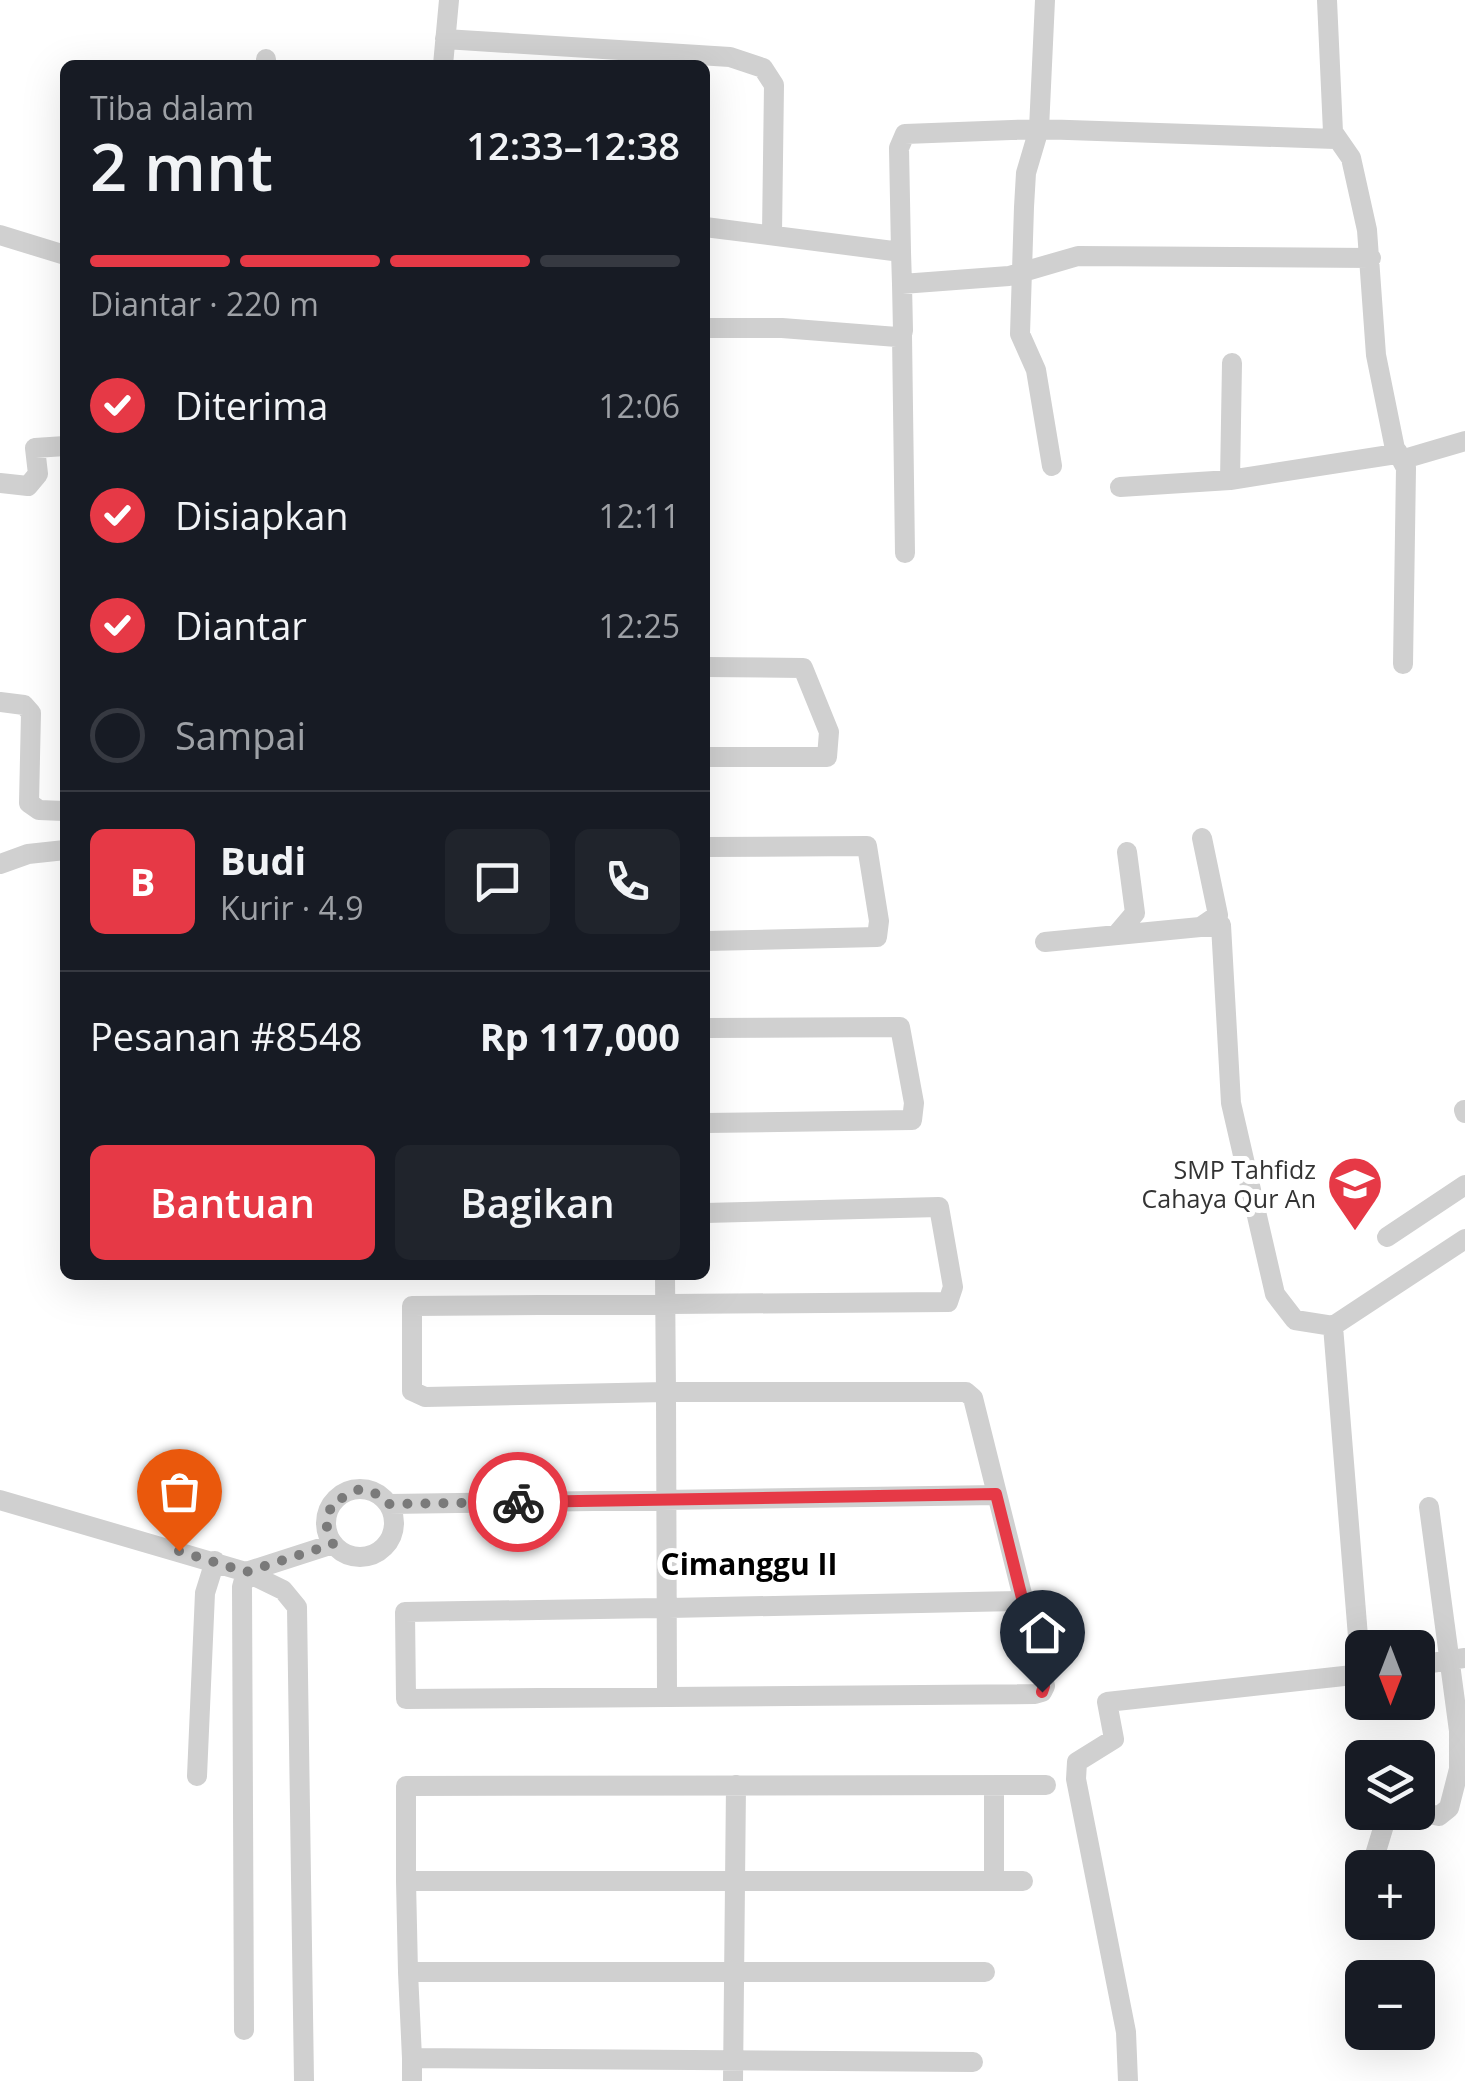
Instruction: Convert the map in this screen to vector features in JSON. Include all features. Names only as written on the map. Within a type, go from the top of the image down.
[{"type":"street","points":[[443,60],[449,0]]},
{"type":"street","points":[[1045,0],[1039,129],[1026,174],[1022,342],[1036,370],[1052,466]]},
{"type":"street","points":[[1349,0],[1328,5],[1335,138],[1352,162],[1372,258],[1376,355],[1400,455],[1403,664]]},
{"type":"street","points":[[445,39],[730,57],[763,68],[774,84],[772,233]]},
{"type":"street","points":[[905,553],[902,136],[1039,129],[1335,138]]},
{"type":"street","points":[[710,227],[901,252]]},
{"type":"street","points":[[0,234],[60,253]]},
{"type":"street","points":[[902,284],[1024,272],[1064,258],[1127,253],[1372,258]]},
{"type":"street","points":[[710,328],[902,334]]},
{"type":"street","points":[[1230,480],[1232,363]]},
{"type":"street","points":[[1120,487],[1230,480],[1390,458],[1465,441]]},
{"type":"street","points":[[0,483],[28,486],[38,474],[35,448],[60,446]]},
{"type":"street","points":[[710,666],[803,668],[829,732],[828,757],[710,758]]},
{"type":"street","points":[[0,702],[24,705],[31,713],[29,802],[38,810],[60,811]]},
{"type":"street","points":[[1202,838],[1218,915],[1202,926]]},
{"type":"street","points":[[710,848],[867,846],[880,922],[878,937],[710,941]]},
{"type":"street","points":[[0,864],[28,854],[60,851]]},
{"type":"street","points":[[1118,934],[1135,913],[1127,852]]},
{"type":"street","points":[[1045,942],[1221,925],[1231,1102],[1276,1294],[1294,1320],[1334,1326],[1465,1238]]},
{"type":"street","points":[[710,1028],[900,1028],[914,1103],[912,1120],[710,1123]]},
{"type":"street","points":[[1387,1237],[1465,1185]]},
{"type":"street","points":[[710,1213],[939,1207],[952,1287],[948,1302],[412,1306],[412,1391],[425,1397],[966,1392],[973,1398],[1044,1686],[1042,1692],[406,1698],[405,1612],[1021,1601]]},
{"type":"street","points":[[664,1280],[670,1608],[667,1696]]},
{"type":"street","points":[[1334,1326],[1358,1630]]},
{"type":"street","points":[[246,1572],[333,1544],[361,1557],[381,1550],[393,1533],[389,1504],[380,1495],[360,1489],[340,1496],[328,1513],[333,1544]]},
{"type":"street","points":[[389,1504],[996,1494]]},
{"type":"street","points":[[0,1500],[246,1572],[283,1590],[297,1607],[304,2081]]},
{"type":"street","points":[[1429,1506],[1456,1660],[1459,1731],[1459,1769],[1446,1812],[1435,1815]]},
{"type":"street","points":[[197,1776],[205,1593],[215,1561]]},
{"type":"street","points":[[244,2030],[241,1600],[246,1572]]},
{"type":"street","points":[[1128,2081],[1126,2032],[1076,1780],[1077,1762],[1114,1740],[1107,1702],[1345,1676]]},
{"type":"street","points":[[733,2071],[736,1785]]},
{"type":"street","points":[[412,2081],[406,1786],[1046,1785]]},
{"type":"street","points":[[994,1786],[994,1881]]},
{"type":"street","points":[[406,1882],[1023,1881]]},
{"type":"street","points":[[408,1972],[985,1972]]},
{"type":"street","points":[[412,2058],[733,2071],[973,2062]]},
{"type":"way so far","points":[[179,1551],[246,1572],[333,1544],[326,1524],[332,1503],[349,1491],[360,1489],[380,1495],[389,1504],[518,1502]]},
{"type":"place","name":"SMP Tahfidz Cahaya Qur An","points":[[1355,1233]]},
{"type":"district","name":"Cimanggu II","points":[[749,1565]]},
{"type":"route","points":[[518,1502],[996,1494],[1044,1686],[1042,1692]]}]
